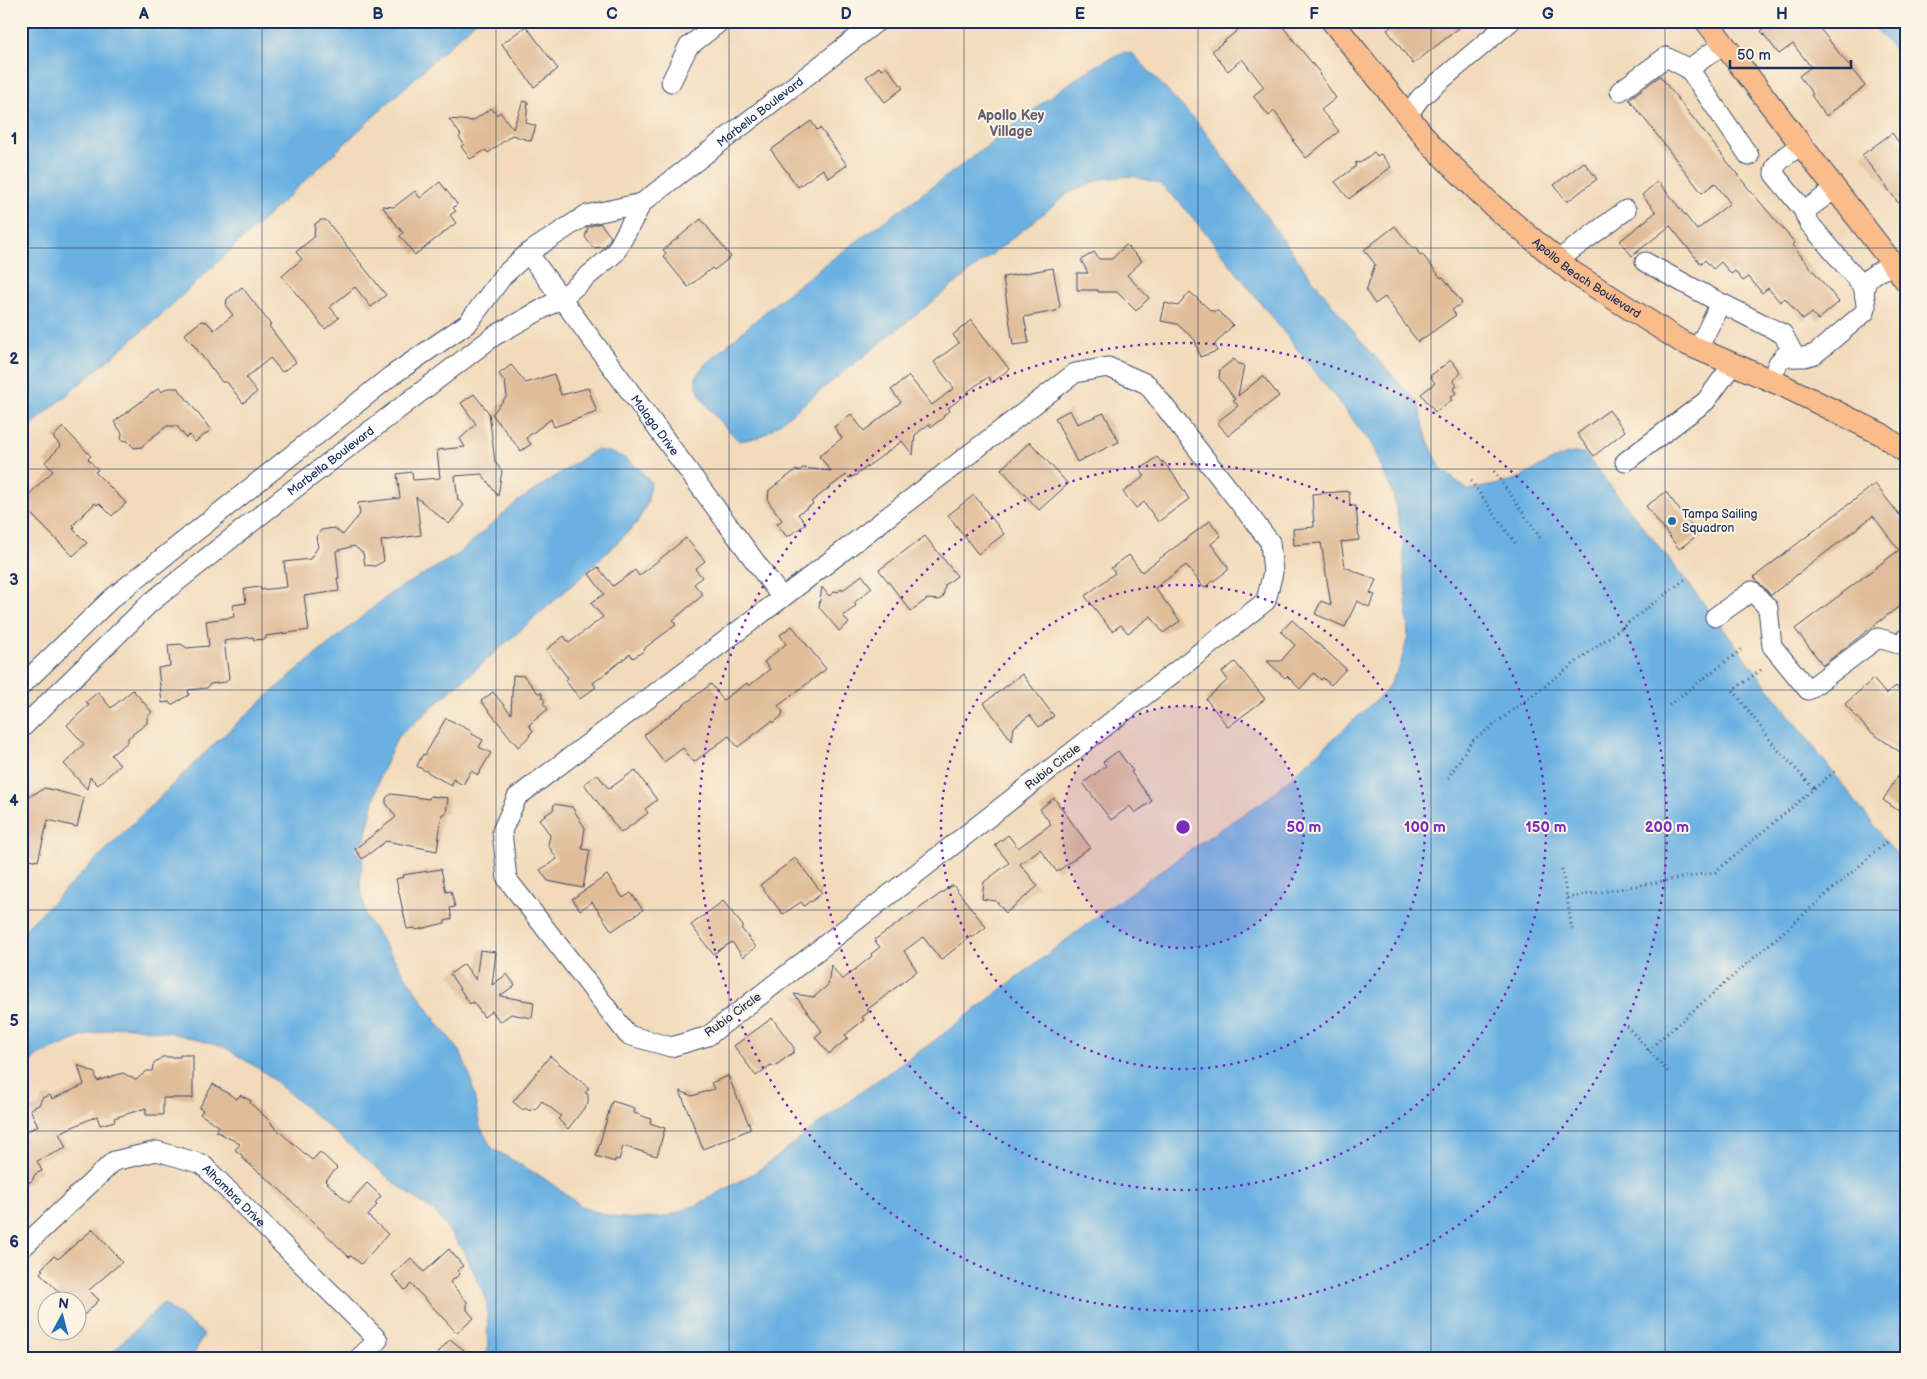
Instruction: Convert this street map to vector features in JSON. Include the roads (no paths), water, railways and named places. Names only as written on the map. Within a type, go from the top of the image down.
[{"type":"main road","name":"Apollo Beach Boulevard","points":[[1332,21],[1432,146],[1493,206],[1572,272],[1674,337],[1771,380],[1881,434],[1906,452]]},
{"type":"main road","points":[[1706,21],[1900,274]]},
{"type":"street","points":[[671,82],[688,47],[721,21]]},
{"type":"street","name":"Marbella Boulevard","points":[[21,730],[150,603],[494,336],[562,298],[615,253],[642,203],[878,21]]},
{"type":"street","points":[[1407,116],[1420,98],[1511,21]]},
{"type":"street","points":[[1689,69],[1724,44]]},
{"type":"street","points":[[1620,91],[1666,57],[1689,69],[1749,156]]},
{"type":"street","points":[[1771,380],[1780,360],[1786,356],[1810,356],[1815,354],[1865,312],[1867,303],[1865,289],[1809,223],[1805,212],[1774,174],[1776,164],[1801,145]]},
{"type":"street","points":[[1805,212],[1835,188]]},
{"type":"street","name":"Marbella Boulevard","points":[[21,686],[111,599],[136,578],[391,376],[468,323],[503,276],[528,253],[586,215],[642,203]]},
{"type":"street","points":[[1558,260],[1626,210]]},
{"type":"street","name":"Malaga Drive","points":[[528,253],[782,598]]},
{"type":"street","points":[[1645,262],[1783,334],[1795,357]]},
{"type":"street","points":[[1865,289],[1871,277],[1877,272],[1900,274]]},
{"type":"street","points":[[1698,348],[1716,310],[1715,300]]},
{"type":"street","points":[[421,355],[438,378]]},
{"type":"street","points":[[1625,462],[1706,401],[1733,364]]},
{"type":"street","name":"Rubia Circle","points":[[1108,367],[1147,384],[1270,542],[1273,572],[1266,601],[708,1036],[671,1047],[628,1035],[507,879],[502,831],[517,797],[782,598],[1075,372],[1108,367]]},
{"type":"street","points":[[136,578],[150,603]]},
{"type":"street","points":[[1715,617],[1752,591],[1768,608],[1772,646],[1808,690],[1878,638],[1899,644],[1906,638]]},
{"type":"street","name":"Alhambra Drive","points":[[21,1249],[114,1161],[157,1151],[202,1164],[378,1340],[359,1358]]},
{"type":"water","points":[[21,21],[476,21],[160,316],[21,434]]},
{"type":"water","points":[[1869,21],[1906,21],[1906,63]]},
{"type":"water","points":[[1124,52],[1133,54],[1203,129],[1303,267],[1360,340],[1418,403],[1427,439],[1441,469],[1468,490],[1519,478],[1567,454],[1584,453],[1688,583],[1906,866],[1906,1358],[488,1358],[487,1302],[465,1253],[437,1214],[392,1181],[264,1072],[224,1047],[172,1033],[123,1026],[81,1037],[38,1056],[21,1068],[21,933],[215,743],[290,676],[391,593],[457,555],[517,502],[595,450],[613,453],[626,459],[651,482],[647,504],[636,524],[587,572],[397,738],[380,776],[366,833],[360,883],[366,917],[438,1024],[460,1051],[471,1079],[480,1127],[492,1148],[545,1179],[584,1208],[614,1217],[633,1219],[665,1217],[699,1204],[759,1170],[865,1089],[930,1044],[1099,915],[1203,841],[1268,798],[1385,692],[1400,666],[1408,636],[1403,543],[1393,493],[1371,443],[1208,236],[1181,204],[1158,183],[1132,176],[1101,179],[1068,194],[760,437],[739,441],[713,414],[698,389],[697,376],[705,364],[781,299],[990,144],[1054,94],[1089,70]]},
{"type":"water","points":[[163,1303],[204,1334],[192,1358],[106,1358]]},
{"type":"place","name":"Tampa Sailing Squadron","points":[[1672,521]]},
{"type":"district","name":"Apollo Key Village","points":[[1011,124]]}]
